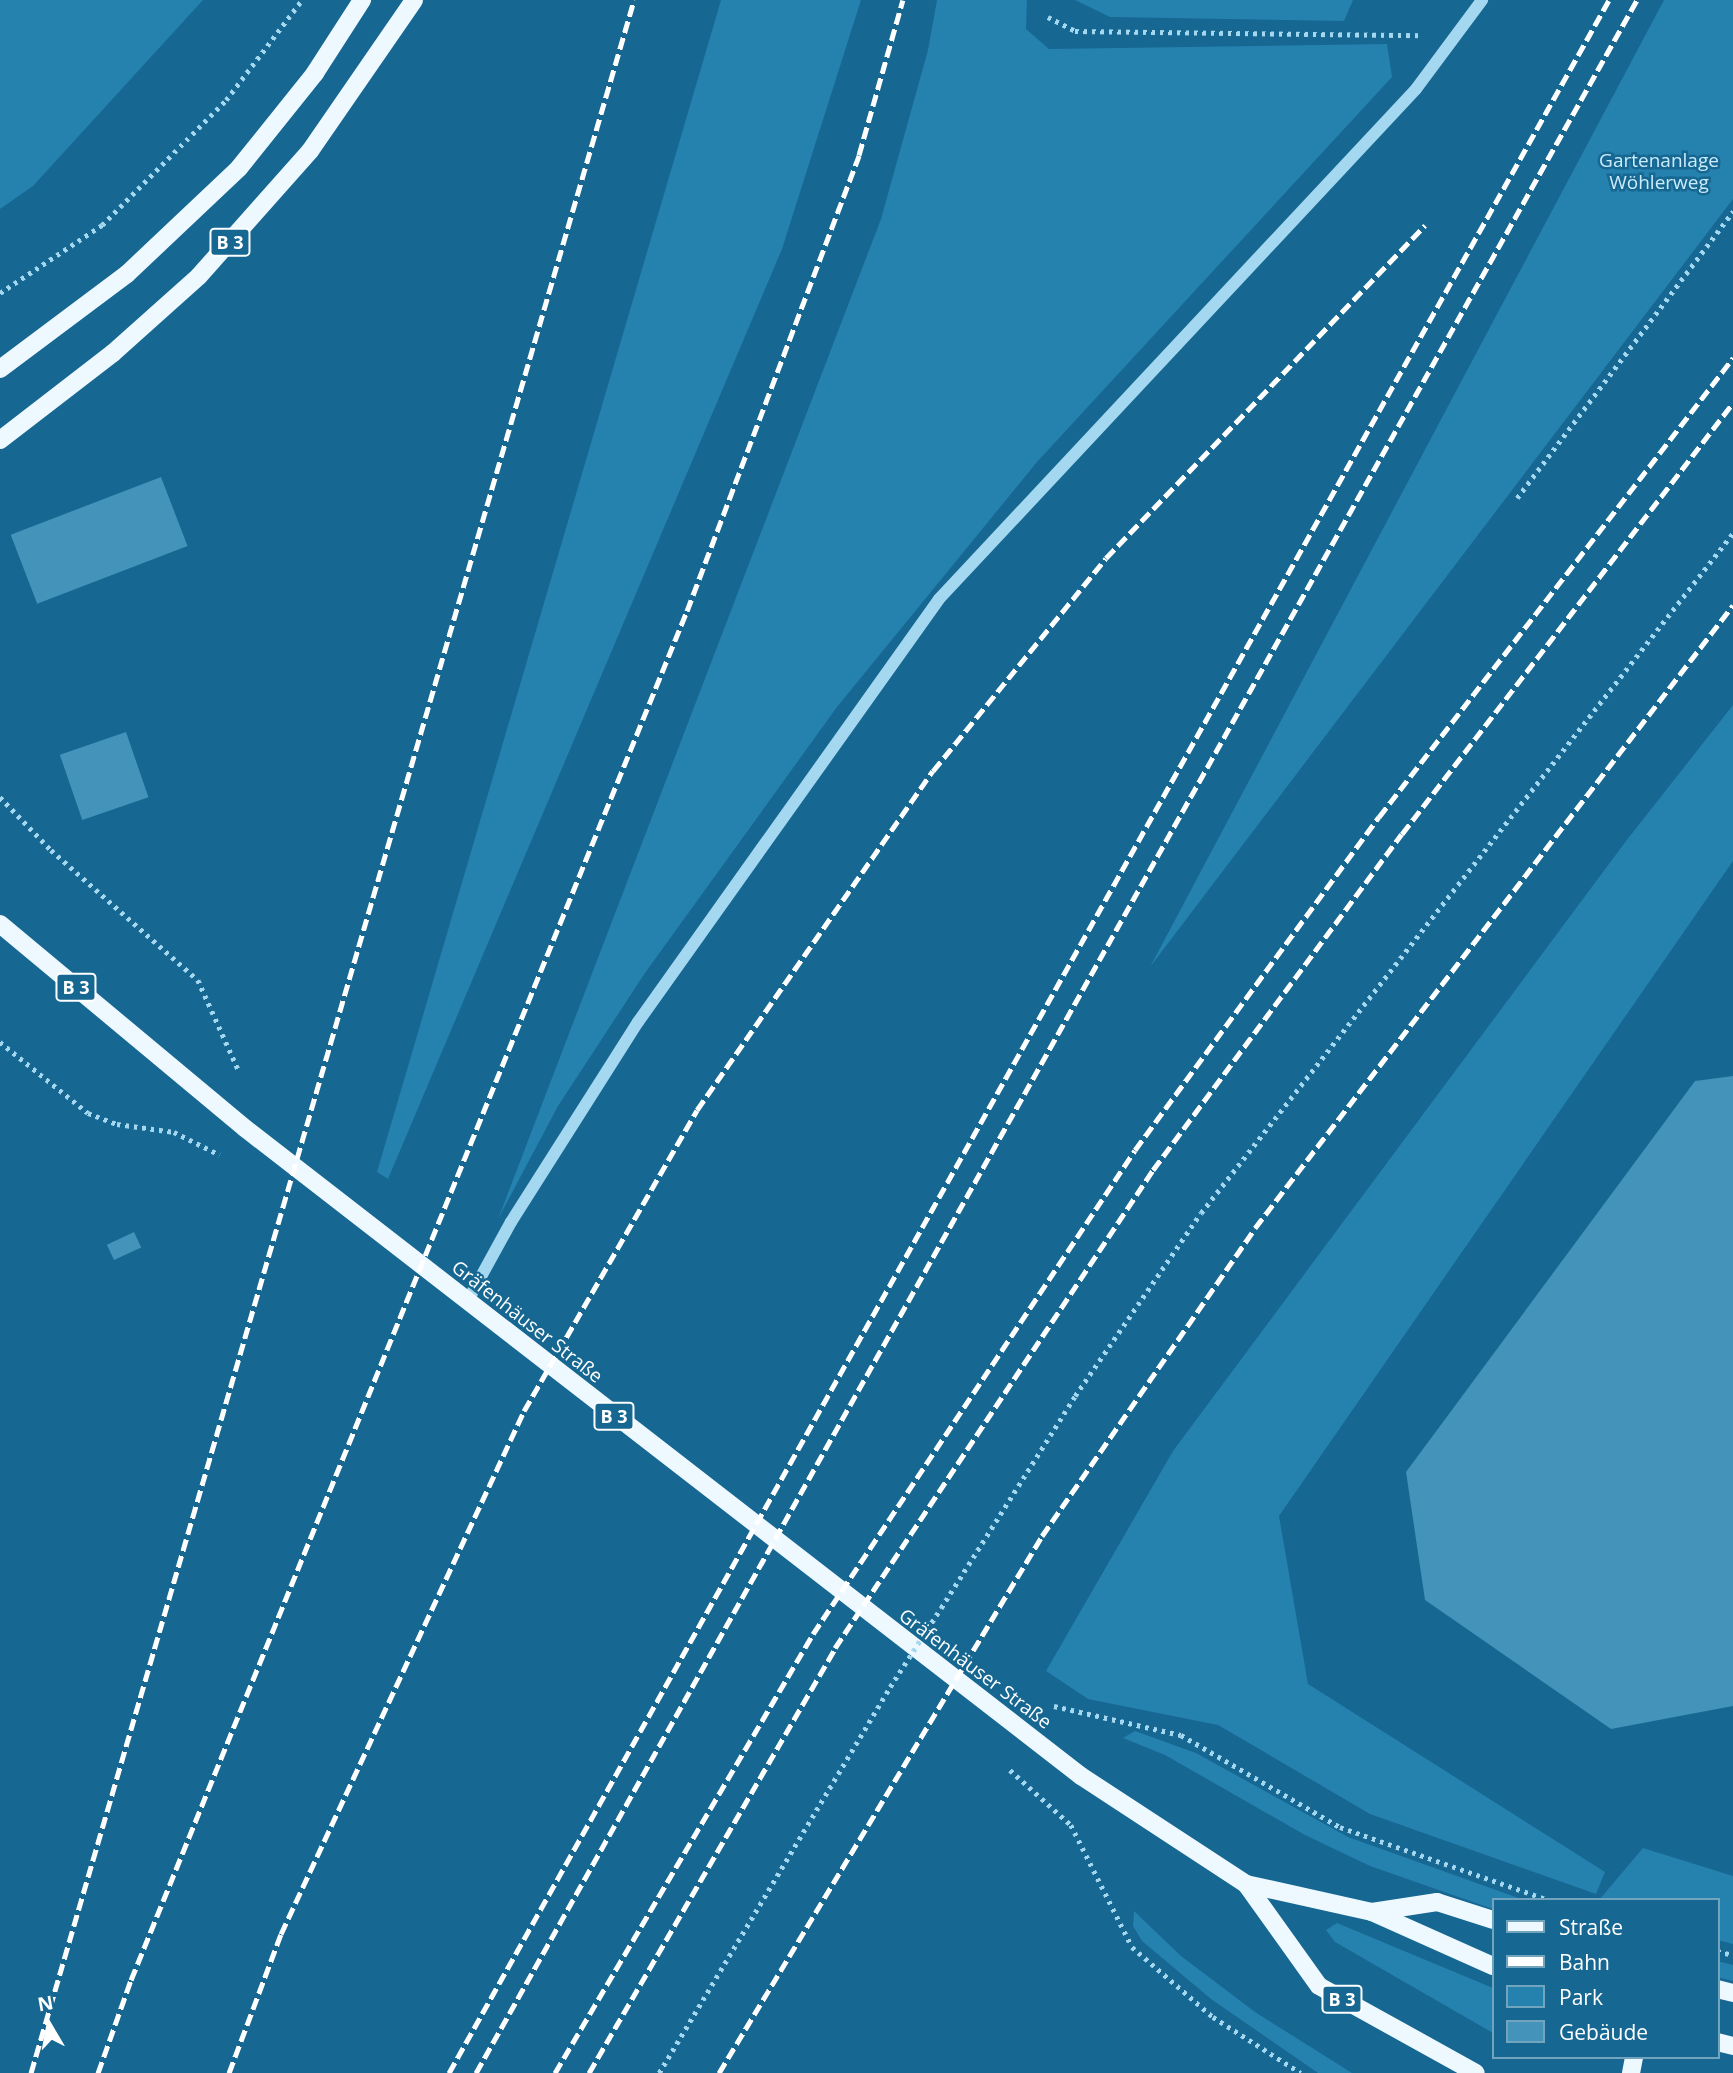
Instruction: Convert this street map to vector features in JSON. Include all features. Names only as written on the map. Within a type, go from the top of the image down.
[{"type":"main road","name":"B 3","points":[[0,369],[127,274],[239,168],[315,73],[362,0]]},
{"type":"main road","name":"B 3","points":[[0,440],[113,353],[199,276],[310,151],[414,0]]},
{"type":"main road","name":"Gräfenhäuser Straße","points":[[0,924],[246,1129],[1081,1776],[1246,1884],[1372,1912],[1492,1966]]},
{"type":"main road","name":"Gräfenhäuser Straße","points":[[1246,1884],[1319,1986],[1476,2073]]},
{"type":"main road","points":[[1372,1912],[1437,1902],[1492,1920]]},
{"type":"lane","points":[[467,1302],[511,1222],[638,1022],[939,599],[1416,89],[1458,36],[1482,0]]},
{"type":"path","points":[[0,293],[102,225],[226,100],[302,0]]},
{"type":"path","points":[[1048,17],[1074,31],[1458,36]]},
{"type":"path","points":[[1517,498],[1733,211]]},
{"type":"path","points":[[659,2073],[890,1687],[1075,1396],[1201,1213],[1733,533]]},
{"type":"path","points":[[0,797],[51,850],[198,980],[238,1069]]},
{"type":"path","points":[[0,1042],[88,1113],[117,1124],[174,1132],[220,1155]]},
{"type":"path","points":[[1054,1706],[1181,1735],[1340,1827],[1543,1898]]},
{"type":"path","points":[[1010,1770],[1072,1825],[1132,1947],[1213,2017],[1301,2073]]},
{"type":"green space","points":[[0,0],[203,0],[33,186],[0,209]]},
{"type":"green space","points":[[721,0],[861,0],[782,249],[388,1179],[377,1172]]},
{"type":"green space","points":[[937,0],[1027,0],[1026,29],[1049,49],[1387,44],[1392,77],[1037,462],[837,707],[645,973],[558,1106],[498,1219],[881,219],[928,50]]},
{"type":"green space","points":[[1075,0],[1353,0],[1344,21],[1110,17]]},
{"type":"green space","name":"Gartenanlage Wöhlerweg","points":[[1664,0],[1733,0],[1733,199],[1150,967]]},
{"type":"green space","points":[[1733,705],[1733,861],[1279,1516],[1308,1684],[1605,1872],[1596,1894],[1370,1814],[1218,1725],[1088,1699],[1046,1671],[1173,1451],[1626,841]]},
{"type":"green space","points":[[1135,1731],[1196,1753],[1348,1837],[1518,1898],[1492,1898],[1492,1909],[1370,1866],[1305,1835],[1165,1755],[1123,1738]]},
{"type":"green space","points":[[1643,1848],[1733,1876],[1733,1944],[1719,1940],[1719,1898],[1601,1898]]},
{"type":"green space","points":[[1134,1911],[1181,1956],[1255,2012],[1352,2073],[1318,2073],[1211,1999],[1142,1941],[1133,1926]]},
{"type":"green space","points":[[1337,1923],[1492,1988],[1492,2032],[1335,1942],[1326,1930]]},
{"type":"green space","points":[[1719,1962],[1733,1965],[1733,1981],[1719,1978]]},
{"type":"building","points":[[161,477],[188,546],[37,604],[11,535]]},
{"type":"building","points":[[126,732],[148,797],[82,820],[60,755]]},
{"type":"building","points":[[1733,1076],[1733,1706],[1611,1729],[1425,1600],[1406,1472],[1695,1081]]},
{"type":"building","points":[[134,1232],[141,1247],[114,1260],[107,1245]]},
{"type":"railway","points":[[31,2073],[634,0]]},
{"type":"railway","points":[[98,2073],[131,1980],[687,611],[859,155],[903,0]]},
{"type":"railway","points":[[449,2073],[1609,0]]},
{"type":"railway","points":[[476,2073],[1637,0]]},
{"type":"railway","points":[[229,2073],[281,1934],[524,1411],[697,1110],[933,771],[1106,558],[1425,225]]},
{"type":"railway","points":[[555,2073],[813,1634],[1135,1150],[1379,817],[1733,358]]},
{"type":"railway","points":[[589,2073],[835,1648],[1153,1170],[1402,834],[1733,403]]},
{"type":"railway","points":[[719,2073],[1042,1536],[1255,1228],[1733,605]]}]
